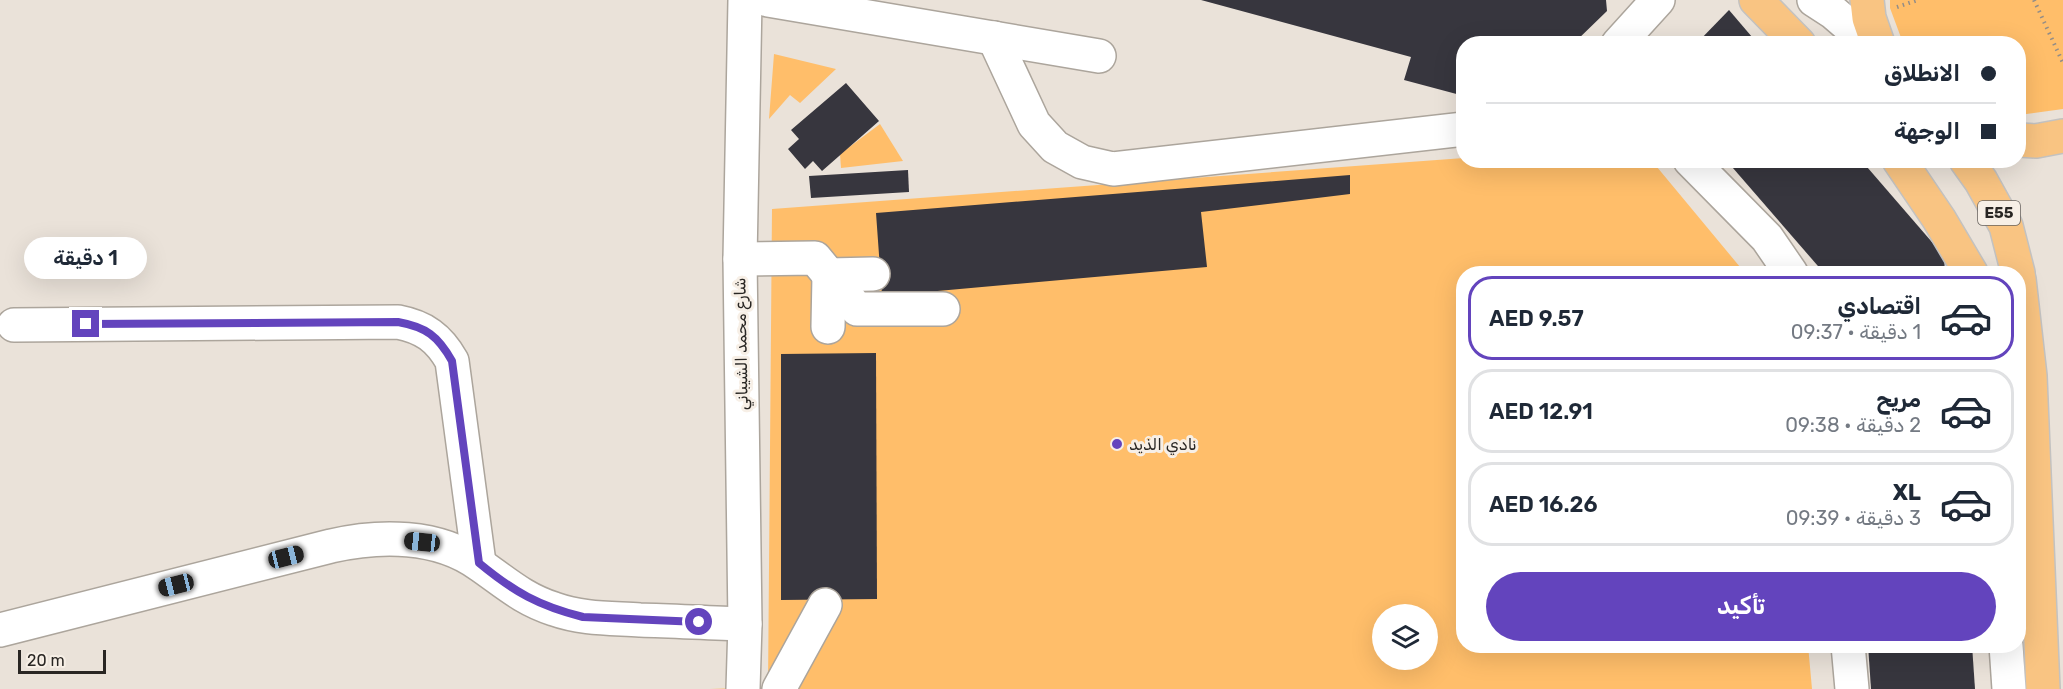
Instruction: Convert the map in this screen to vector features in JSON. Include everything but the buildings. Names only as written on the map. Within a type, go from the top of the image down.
[{"type":"highway","points":[[1756,0],[1791,36]]},
{"type":"highway","points":[[1866,0],[1875,36]]},
{"type":"highway","points":[[2026,140],[2037,141],[2063,136]]},
{"type":"highway","points":[[1904,168],[1967,266]]},
{"type":"highway","name":"E55","points":[[1972,168],[2006,226],[2016,266]]},
{"type":"highway","points":[[2026,422],[2043,689]]},
{"type":"street","name":"شارع محمد الشيباني","points":[[743,689],[745,624],[740,259],[744,0]]},
{"type":"street","points":[[768,0],[1099,56]]},
{"type":"street","points":[[1625,36],[1658,0]]},
{"type":"street","points":[[1814,0],[1833,12],[1861,36]]},
{"type":"street","points":[[994,38],[1034,124],[1055,147],[1082,162],[1113,169],[1456,130]]},
{"type":"street","points":[[1698,168],[1767,238],[1786,266]]},
{"type":"street","points":[[740,259],[815,258],[857,309],[943,309]]},
{"type":"street","points":[[829,275],[873,274]]},
{"type":"street","points":[[828,327],[829,275]]},
{"type":"street","points":[[14,325],[398,322],[415,325],[431,333],[443,346],[452,361],[479,563]]},
{"type":"street","points":[[0,630],[360,539],[391,538],[422,542],[451,550],[479,563],[501,582],[526,598],[583,617],[745,624]]},
{"type":"street","points":[[779,689],[825,604]]},
{"type":"street","points":[[1849,653],[1852,689]]},
{"type":"street","points":[[2007,653],[2009,689]]},
{"type":"path","points":[[2034,0],[2063,63]]},
{"type":"shaded area","points":[[1890,0],[2063,0],[2063,109],[2026,114],[2026,36],[1900,36],[1890,8]]},
{"type":"shaded area","points":[[774,54],[836,69],[800,103],[790,95],[769,119]]},
{"type":"shaded area","points":[[880,124],[903,161],[841,168],[840,154]]},
{"type":"shaded area","name":"نادي الذيد","points":[[1456,159],[1456,168],[1658,168],[1739,266],[1456,266],[1456,653],[1809,653],[1812,689],[710,689],[768,687],[772,209]]},
{"type":"place","name":"نادي الذيد","points":[[1117,444]]},
{"type":"route","points":[[86,324],[398,322],[415,325],[431,333],[443,346],[452,361],[479,563],[501,582],[526,598],[583,617],[699,622]]}]
